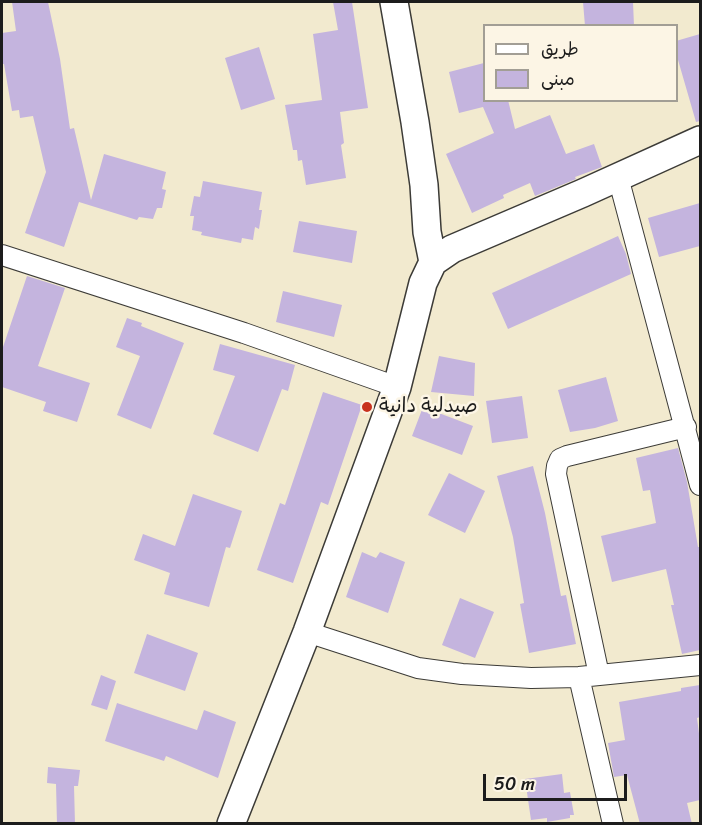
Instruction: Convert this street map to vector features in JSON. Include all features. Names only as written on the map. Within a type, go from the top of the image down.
[{"type":"street","points":[[394,2],[415,123],[424,185],[427,232],[433,262]]},
{"type":"street","points":[[231,824],[307,632],[397,387],[423,283],[433,262],[452,249],[700,140]]},
{"type":"street","points":[[618,177],[700,485]]},
{"type":"street","points":[[2,255],[244,333],[397,387]]},
{"type":"street","points":[[599,675],[556,474],[557,466],[560,459],[567,456],[686,427]]},
{"type":"street","points":[[307,632],[418,668],[462,674],[531,678],[579,677],[700,665]]},
{"type":"street","points":[[579,677],[613,824]]},
{"type":"building","points":[[12,2],[48,2],[60,59],[70,129],[74,128],[91,200],[104,154],[166,172],[162,189],[166,190],[162,208],[157,208],[153,219],[139,217],[137,220],[79,202],[64,247],[25,233],[46,172],[33,116],[20,118],[19,110],[12,111],[4,64],[2,64],[2,33],[16,31]]},
{"type":"building","points":[[333,2],[352,2],[368,108],[340,112],[344,143],[341,145],[346,178],[306,185],[302,160],[298,161],[297,150],[293,150],[285,105],[322,100],[313,34],[338,30]]},
{"type":"building","points":[[583,2],[633,2],[634,24],[585,24]]},
{"type":"building","points":[[700,34],[700,121],[696,122],[678,60],[678,40]]},
{"type":"building","points":[[259,47],[275,99],[241,110],[225,58]]},
{"type":"building","points":[[483,63],[483,102],[508,102],[515,129],[550,115],[566,154],[594,144],[602,167],[535,196],[530,183],[472,213],[446,154],[494,133],[483,107],[459,113],[449,72]]},
{"type":"building","points":[[203,181],[262,192],[259,229],[255,227],[253,240],[242,238],[241,243],[201,235],[202,232],[192,230],[194,216],[190,216],[194,196],[200,197]]},
{"type":"building","points":[[700,203],[700,246],[659,257],[648,218]]},
{"type":"building","points":[[299,221],[357,231],[352,263],[293,252]]},
{"type":"building","points":[[618,236],[631,274],[508,329],[492,293]]},
{"type":"building","points":[[27,276],[65,288],[38,366],[90,383],[77,422],[43,411],[46,402],[2,387],[2,350]]},
{"type":"building","points":[[283,291],[342,305],[334,337],[276,322]]},
{"type":"building","points":[[127,318],[184,343],[151,429],[117,415],[140,356],[116,347]]},
{"type":"building","points":[[220,344],[295,365],[288,391],[282,389],[258,452],[213,434],[235,376],[213,370]]},
{"type":"building","points":[[439,356],[475,363],[474,396],[431,392]]},
{"type":"building","points":[[606,377],[618,421],[570,432],[558,390]]},
{"type":"building","points":[[323,392],[362,405],[328,505],[321,502],[293,583],[257,570],[280,503],[285,505]]},
{"type":"building","points":[[522,396],[528,438],[492,443],[486,401]]},
{"type":"building","points":[[423,407],[473,426],[462,455],[412,436]]},
{"type":"building","points":[[678,448],[687,482],[698,547],[700,547],[700,650],[682,654],[666,569],[612,582],[601,536],[656,523],[650,490],[643,491],[636,458]]},
{"type":"building","points":[[533,466],[545,513],[561,596],[566,595],[576,644],[529,653],[520,604],[524,603],[513,537],[497,476]]},
{"type":"building","points":[[449,473],[485,491],[465,533],[428,515]]},
{"type":"building","points":[[193,494],[242,511],[230,548],[226,547],[209,607],[164,594],[170,573],[134,560],[143,534],[175,546]]},
{"type":"building","points":[[362,552],[376,558],[380,552],[405,562],[388,613],[346,597]]},
{"type":"building","points":[[460,598],[494,612],[475,658],[442,645]]},
{"type":"building","points":[[147,634],[198,653],[185,691],[134,673]]},
{"type":"building","points":[[101,675],[116,681],[107,710],[91,705]]},
{"type":"building","points":[[700,685],[700,717],[697,718],[700,741],[700,800],[687,803],[692,824],[640,824],[627,775],[614,777],[608,743],[625,740],[619,702],[681,691],[681,688]]},
{"type":"building","points":[[117,703],[197,730],[204,710],[236,722],[218,778],[166,756],[164,761],[105,741]]},
{"type":"building","points":[[48,767],[80,770],[78,786],[74,786],[75,824],[57,824],[56,784],[47,783]]},
{"type":"building","points":[[562,774],[564,793],[570,792],[574,815],[570,815],[570,818],[547,822],[547,818],[531,820],[525,779]]},
{"type":"place","name":"صيدلية دانية","points":[[367,407]]}]
